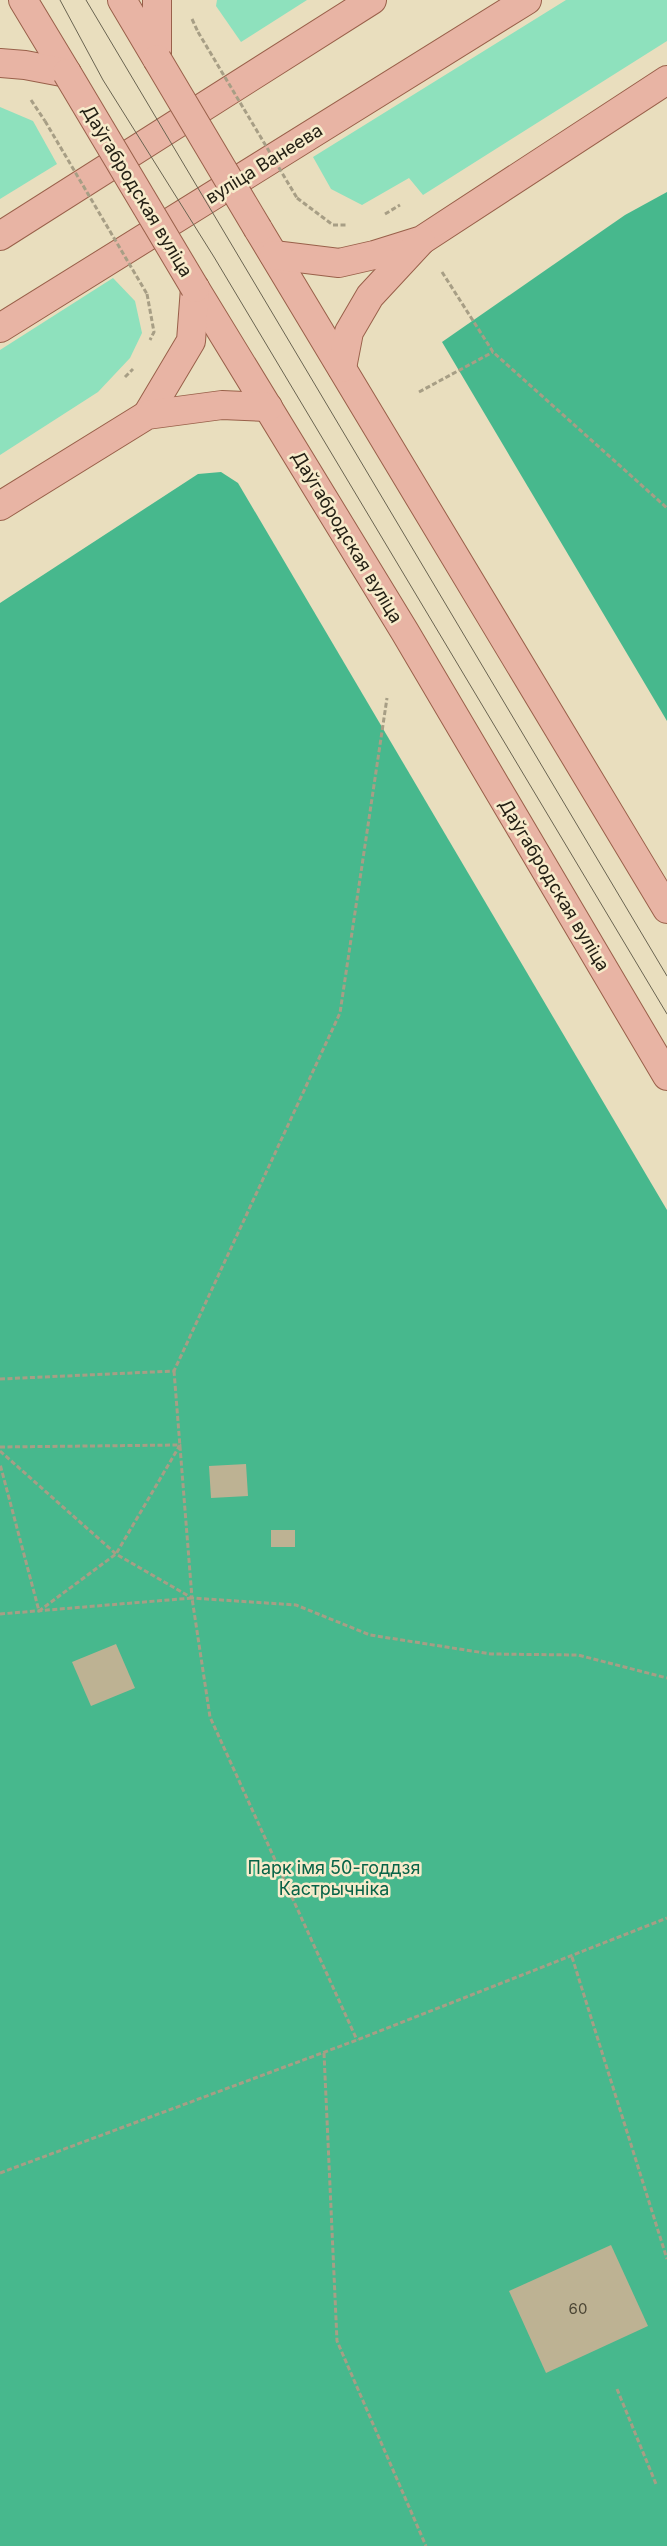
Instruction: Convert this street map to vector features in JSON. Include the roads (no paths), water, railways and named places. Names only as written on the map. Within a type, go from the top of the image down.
[{"type":"main road","name":"Даўгабродская вуліца","points":[[23,0],[195,288],[410,640],[667,1076]]},
{"type":"main road","points":[[122,0],[667,909]]},
{"type":"main road","points":[[157,0],[157,59]]},
{"type":"main road","points":[[0,236],[372,0]]},
{"type":"main road","name":"вуліца Ванеева","points":[[0,328],[527,0]]},
{"type":"main road","points":[[0,62],[67,73]]},
{"type":"main road","points":[[342,368],[349,332],[370,296],[422,240],[667,80]]},
{"type":"main road","points":[[274,255],[339,263],[374,255],[422,240]]},
{"type":"main road","points":[[147,416],[192,341],[195,288]]},
{"type":"main road","points":[[0,506],[147,416],[222,405],[268,407]]},
{"type":"tram line","points":[[60,0],[103,80],[214,257],[667,1014]]},
{"type":"tram line","points":[[86,0],[667,976]]},
{"type":"park label","name":"Парк імя 50-годдзя Кастрычніка","points":[[334,1878]]}]
